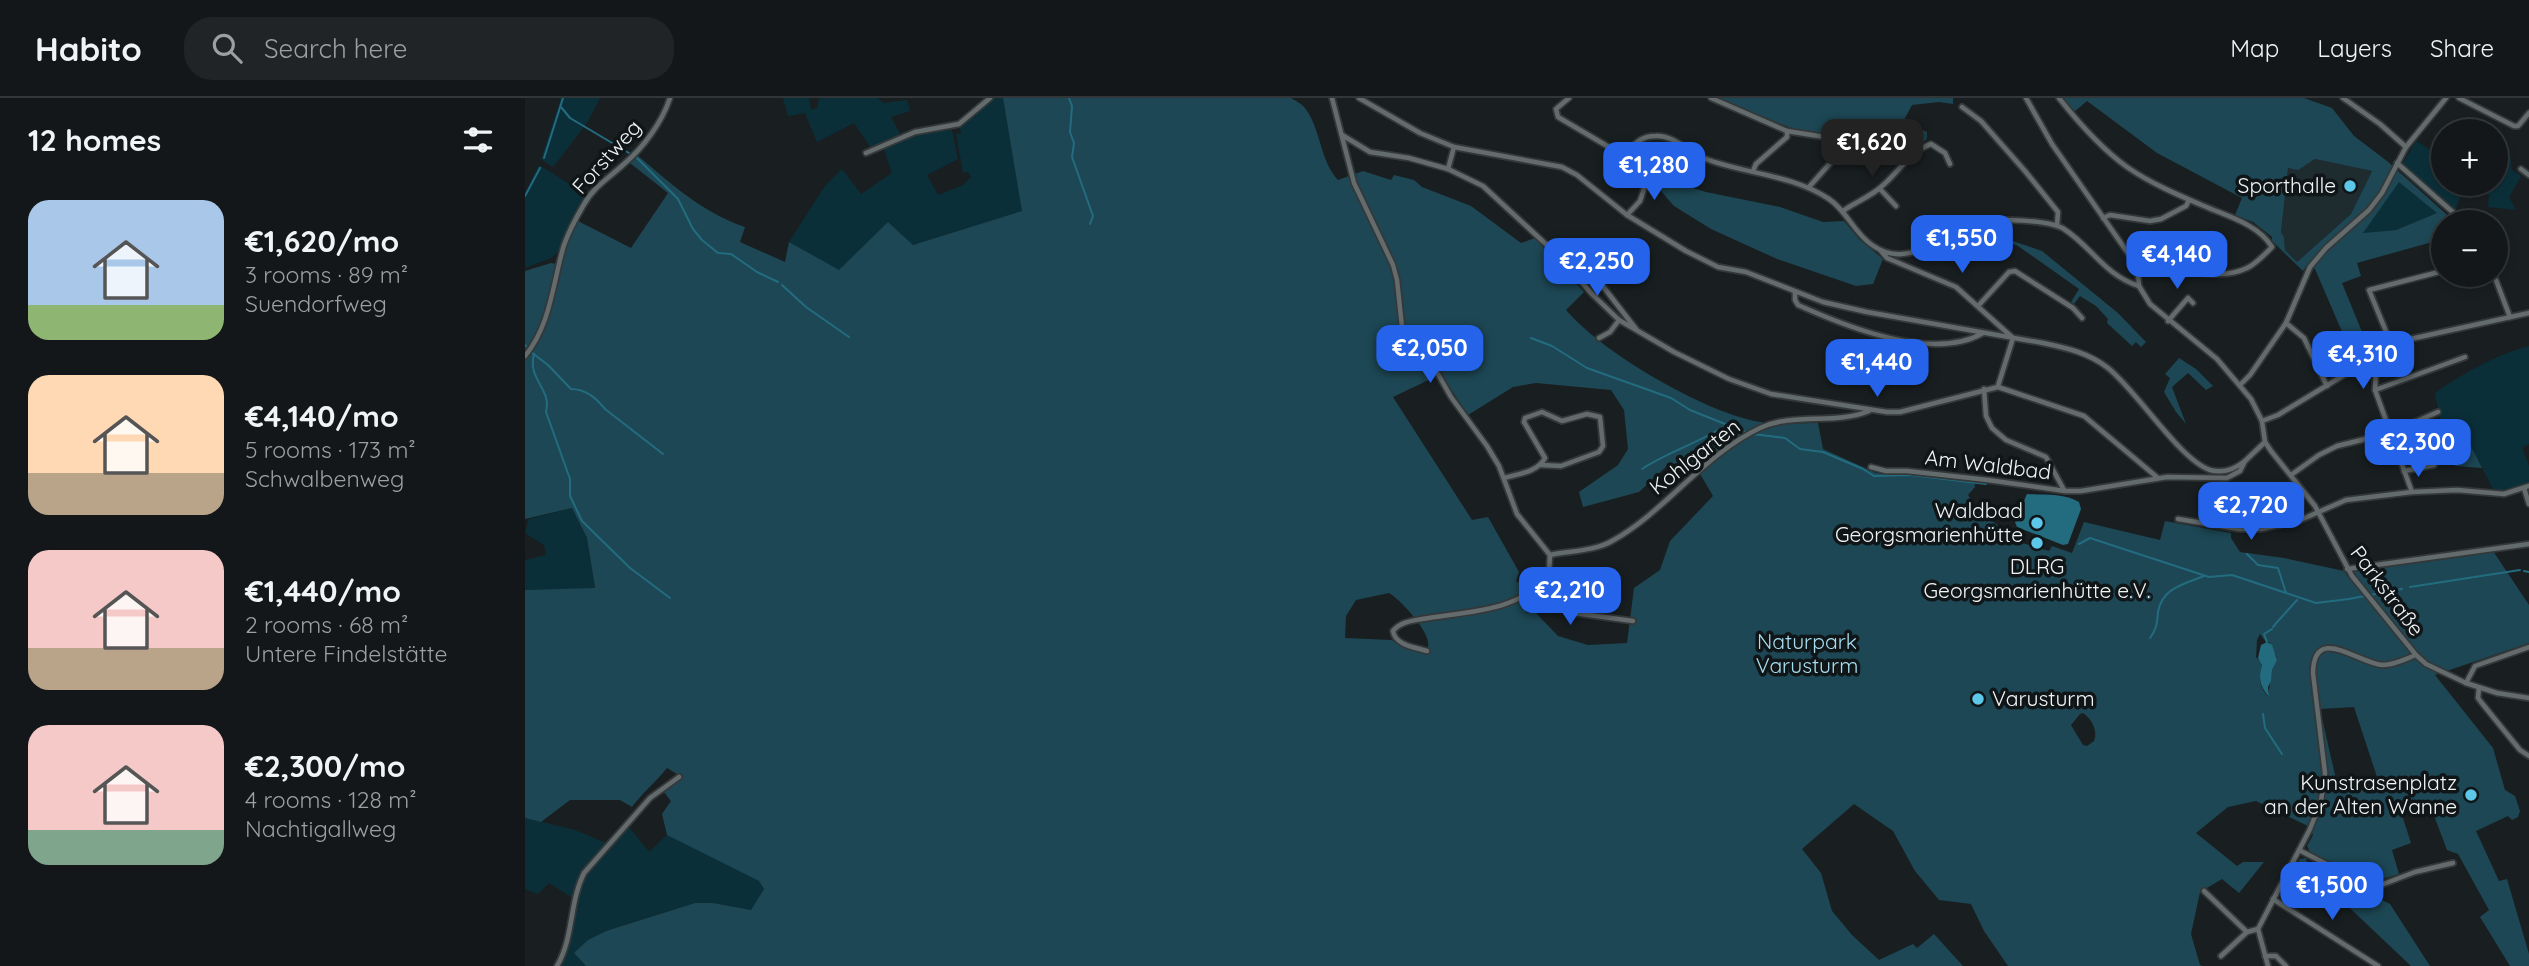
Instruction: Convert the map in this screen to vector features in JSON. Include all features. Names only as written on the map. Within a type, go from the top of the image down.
[{"type":"street","name":"Forstweg","points":[[525,356],[546,316],[565,244],[581,208],[597,187],[631,158],[659,122],[670,98]]},
{"type":"street","points":[[866,153],[915,132],[959,124],[990,98]]},
{"type":"street","points":[[1332,98],[1354,183],[1393,265],[1402,327],[1406,335],[1429,358],[1451,397],[1492,454],[1517,514],[1550,555],[1549,573],[1557,596],[1567,612],[1633,621]]},
{"type":"street","points":[[1359,98],[1403,124],[1454,148],[1562,167],[1577,175],[1627,215],[1703,261],[1773,281],[1823,302],[2070,349],[2089,356],[2128,387],[2180,447],[2202,466],[2216,471],[2227,471],[2245,461]]},
{"type":"street","points":[[1569,98],[1558,106],[1555,113],[1557,117],[1624,156],[1630,156]]},
{"type":"street","points":[[1711,98],[1787,131],[1850,141],[1911,157]]},
{"type":"street","points":[[2025,98],[2052,144],[2130,256],[2144,296],[2168,321],[2217,359],[2240,385],[2254,403],[2262,421],[2265,442]]},
{"type":"street","points":[[2059,98],[2127,167],[2189,200],[2252,227],[2268,240],[2272,247],[2249,268],[2225,275],[2168,268],[2138,273]]},
{"type":"street","points":[[2343,98],[2380,124],[2406,147]]},
{"type":"street","points":[[2240,385],[2286,323],[2310,267],[2326,248],[2369,211],[2382,193],[2406,147],[2447,98]]},
{"type":"street","points":[[2459,98],[2514,126],[2518,126],[2529,113]]},
{"type":"street","points":[[1554,100],[1558,106]]},
{"type":"street","points":[[1962,107],[1980,121],[2025,171],[2058,212],[2057,225]]},
{"type":"street","points":[[1753,171],[1756,164],[1787,137],[1787,131]]},
{"type":"street","points":[[1342,135],[1370,152],[1409,158],[1448,169],[1483,186],[1562,259],[1619,320],[1729,379],[1771,394],[1870,411],[1901,412],[1998,387],[2084,416],[2158,478]]},
{"type":"street","points":[[1627,215],[1640,201],[1645,186],[1630,156],[1633,146],[1638,141],[1655,135],[1705,158],[1809,187],[1831,200],[1843,211],[1860,235],[1887,258],[1956,287],[2013,338]]},
{"type":"street","points":[[1809,187],[1850,141]]},
{"type":"street","points":[[1843,211],[1880,189],[1911,157],[1931,144],[1945,153],[1950,164]]},
{"type":"street","points":[[1448,169],[1454,148]]},
{"type":"street","points":[[2397,163],[2450,210]]},
{"type":"street","points":[[2521,169],[2529,175]]},
{"type":"street","points":[[1880,189],[1896,206]]},
{"type":"street","points":[[2103,219],[2110,215],[2150,221],[2161,219],[2186,206],[2189,200]]},
{"type":"street","points":[[1880,250],[1907,254],[1923,250],[1980,222],[2001,220],[2057,225],[2109,271],[2126,282],[2139,286]]},
{"type":"street","points":[[1562,259],[1574,249],[1639,332]]},
{"type":"street","points":[[1978,306],[2009,272],[2015,271],[2073,308],[2082,318]]},
{"type":"street","points":[[2392,346],[2369,290],[2431,274]]},
{"type":"street","points":[[2499,287],[2510,317]]},
{"type":"street","points":[[1795,292],[1798,305],[1842,325],[1893,339],[1953,344],[1973,339],[1983,333]]},
{"type":"street","points":[[2168,321],[2188,298],[2193,303]]},
{"type":"street","points":[[2262,421],[2278,415],[2392,346],[2427,334],[2529,313]]},
{"type":"street","points":[[1599,338],[1610,332],[1619,320]]},
{"type":"street","points":[[2286,323],[2304,338],[2327,386]]},
{"type":"street","points":[[1998,387],[2013,338]]},
{"type":"street","points":[[1887,355],[1893,339]]},
{"type":"street","points":[[2375,390],[2465,357]]},
{"type":"street","points":[[2376,367],[2375,390],[2412,492]]},
{"type":"street","points":[[1984,389],[1986,416],[1992,428],[2006,440],[2046,457],[2064,491]]},
{"type":"street","name":"Kohlgarten","points":[[1550,555],[1612,541],[1645,518],[1713,458],[1762,427],[1781,422],[1855,417],[1870,411]]},
{"type":"street","points":[[1504,478],[1541,465],[1560,466],[1599,452],[1603,446],[1600,417],[1587,414],[1563,421],[1542,412],[1525,418],[1524,422],[1545,458],[1541,465]]},
{"type":"street","points":[[2291,475],[2319,454],[2337,446],[2391,433],[2438,412]]},
{"type":"street","name":"Am Waldbad","points":[[1871,467],[1886,471],[1907,471],[2064,491],[2158,478],[2227,478],[2240,471],[2245,461],[2265,442]]},
{"type":"street","name":"Parkstraße","points":[[2265,442],[2318,512],[2352,576],[2426,664],[2479,688],[2529,698]]},
{"type":"street","points":[[2404,471],[2434,465]]},
{"type":"street","points":[[2178,519],[2239,529],[2261,529],[2298,521],[2346,500],[2457,490],[2504,494],[2526,487],[2529,504]]},
{"type":"street","points":[[2347,569],[2529,544]]},
{"type":"street","points":[[1427,652],[1395,640],[1393,631],[1408,622],[1510,604],[1540,585],[1549,573]]},
{"type":"street","points":[[2466,683],[2475,666],[2529,647]]},
{"type":"street","points":[[2268,966],[2258,929],[2311,829],[2324,787],[2325,773],[2312,673],[2315,657],[2319,652],[2333,648],[2385,665],[2416,654]]},
{"type":"street","points":[[2479,688],[2478,698],[2520,750],[2529,755]]},
{"type":"street","points":[[558,966],[566,951],[577,886],[584,873],[650,798],[679,777]]},
{"type":"street","points":[[2299,850],[2373,888],[2414,872],[2453,863]]},
{"type":"street","points":[[2204,891],[2247,932]]},
{"type":"street","points":[[2273,899],[2378,966]]},
{"type":"street","points":[[2221,956],[2247,932],[2258,929]]},
{"type":"street","points":[[2265,956],[2276,956],[2285,966]]},
{"type":"shaded area","points":[[561,98],[600,98],[587,123],[553,167],[541,159]]},
{"type":"shaded area","points":[[783,98],[809,98],[811,110],[817,108],[819,98],[877,98],[884,103],[907,100],[910,111],[891,117],[901,136],[872,149],[854,123],[817,142],[805,113],[788,116]]},
{"type":"shaded area","points":[[995,98],[1003,98],[1023,211],[913,245],[888,222],[839,271],[789,242],[825,186],[842,169],[861,194],[892,173],[883,147],[915,133],[952,130],[958,159],[927,175],[938,195],[963,185],[971,177],[968,172],[963,173],[956,134],[961,133],[960,127]]},
{"type":"shaded area","points":[[2416,141],[2431,150],[2431,188],[2403,163]]},
{"type":"shaded area","points":[[2508,154],[2512,170],[2521,176],[2509,197],[2516,210],[2488,207],[2489,196],[2508,196]]},
{"type":"shaded area","points":[[2315,159],[2372,171],[2351,214],[2297,262],[2285,250],[2281,232],[2288,168],[2298,169]]},
{"type":"shaded area","points":[[539,165],[585,194],[560,250],[551,258],[525,268],[525,193]]},
{"type":"shaded area","points":[[2399,181],[2434,210],[2431,210],[2431,216],[2396,230],[2362,233]]},
{"type":"shaded area","points":[[2440,196],[2461,196],[2455,210]]},
{"type":"shaded area","points":[[2529,346],[2529,444],[2522,448],[2529,466],[2529,483],[2495,493],[2464,432],[2443,436],[2435,393],[2480,365]]},
{"type":"shaded area","points":[[2027,494],[2061,496],[2079,502],[2081,509],[2068,544],[2063,545],[2017,527],[2015,522]]},
{"type":"shaded area","points":[[572,508],[587,538],[595,589],[525,590],[525,560],[546,555],[544,545],[525,533],[529,519]]},
{"type":"shaded area","points":[[2267,642],[2272,645],[2277,660],[2268,687],[2269,697],[2261,682],[2262,665],[2258,658],[2261,645]]},
{"type":"shaded area","points":[[525,818],[575,830],[606,843],[582,872],[574,899],[549,883],[538,894],[525,889]]},
{"type":"shaded area","points":[[629,827],[649,852],[667,835],[759,881],[764,889],[751,910],[713,903],[695,903],[606,931],[588,940],[575,954],[586,966],[559,966],[568,944],[584,876],[599,856]]},
{"type":"green space","name":"Naturpark Varusturm","points":[[1003,98],[1291,98],[1304,107],[1310,116],[1327,164],[1338,180],[1363,171],[1391,180],[1394,175],[1414,180],[1422,187],[1471,206],[1521,243],[1535,238],[1584,292],[1566,310],[1601,342],[1648,374],[1698,401],[1752,421],[1818,423],[1823,449],[1876,473],[1907,476],[1910,472],[1974,480],[1975,487],[1968,495],[1981,515],[2019,542],[2049,551],[2052,546],[2072,553],[2084,522],[2160,540],[2165,521],[2231,533],[2231,538],[2240,552],[2344,571],[2348,577],[2354,574],[2354,570],[2493,551],[2529,605],[2529,643],[2435,675],[2493,748],[2505,790],[2515,796],[2520,811],[2518,817],[2512,820],[2508,816],[2476,831],[2499,881],[2507,879],[2529,954],[2529,966],[2510,966],[2480,917],[2489,910],[2458,854],[2447,850],[2430,805],[2402,815],[2411,843],[2392,850],[2399,874],[2372,882],[2310,852],[2307,846],[2313,835],[2308,826],[2256,801],[2228,807],[2196,833],[2237,866],[2243,862],[2264,862],[2239,893],[2222,879],[2200,892],[2191,934],[2200,965],[2203,966],[2008,966],[1984,931],[1971,904],[1939,900],[1915,871],[1893,831],[1854,804],[1802,849],[1821,873],[1832,911],[1852,935],[1879,960],[1913,944],[1917,948],[1934,934],[1963,966],[586,966],[574,953],[588,940],[606,931],[695,903],[713,903],[751,910],[764,889],[759,881],[667,835],[662,814],[671,801],[663,791],[682,777],[667,768],[632,807],[620,800],[570,800],[541,822],[525,818],[525,590],[595,588],[587,538],[572,508],[525,519],[525,271],[551,263],[562,265],[565,249],[578,221],[631,248],[668,193],[630,163],[637,155],[701,205],[745,227],[740,242],[785,262],[789,242],[839,270],[888,222],[913,245],[1022,211]],"holes":[[[1441,374],[1468,415],[1513,387],[1536,383],[1611,390],[1624,410],[1628,449],[1618,465],[1579,492],[1583,507],[1639,492],[1670,463],[1688,479],[1699,472],[1713,496],[1670,541],[1660,570],[1634,588],[1627,643],[1588,645],[1558,636],[1534,611],[1527,613],[1518,598],[1530,590],[1516,581],[1519,572],[1488,517],[1472,520],[1393,397]],[[1389,593],[1394,596],[1423,630],[1428,642],[1427,653],[1392,640],[1345,638],[1346,616],[1356,600]],[[2260,634],[2269,642],[2277,658],[2272,670],[2268,697],[2261,684],[2262,663],[2256,657]],[[2354,707],[2378,780],[2337,784],[2320,709]],[[2083,713],[2093,726],[2094,741],[2087,746],[2083,745],[2071,725]]]},
{"type":"green space","points":[[1715,98],[1953,98],[1953,104],[1939,102],[1912,105],[1904,120],[1927,132],[1927,139],[1909,154],[1852,139],[1791,128]]},
{"type":"green space","points":[[2062,98],[2304,98],[2332,108],[2354,136],[2387,161],[2442,210],[2433,210],[2399,182],[2363,233],[2396,230],[2431,215],[2431,242],[2357,263],[2361,276],[2342,283],[2371,354],[2356,364],[2315,269],[2307,265],[2303,271],[2272,241],[2272,237],[2253,222],[2235,215],[2242,198],[2157,153],[2087,101],[2074,112]],"holes":[[[2315,159],[2372,171],[2351,214],[2297,262],[2285,250],[2281,232],[2288,168],[2298,170]]]},
{"type":"green space","points":[[1660,156],[1662,169],[1679,184],[1780,207],[1823,222],[1844,221],[1859,239],[1883,259],[1873,284],[1856,286],[1777,259],[1711,229],[1674,206],[1660,190],[1652,166]]},
{"type":"green space","points":[[2007,239],[2042,251],[2118,313],[2146,342],[2141,347],[2136,342],[2132,346],[2107,323],[2108,319],[2096,306],[2080,296],[2074,304],[2071,302],[2079,289],[2018,246],[2005,241]]},
{"type":"green space","points":[[2179,358],[2196,369],[2213,386],[2206,390],[2188,373],[2172,387],[2186,424],[2164,392],[2170,378],[2165,374]]},
{"type":"green space","points":[[2464,432],[2482,468],[2455,466],[2443,436]]},
{"type":"green space","points":[[2307,858],[2306,861],[2390,904],[2430,966],[2411,966],[2335,894],[2292,874],[2300,859]]},
{"type":"waterway","points":[[544,158],[563,98]]},
{"type":"waterway","points":[[1069,98],[1072,106],[1070,132],[1074,143],[1072,157],[1093,216],[1090,224]]},
{"type":"waterway","points":[[561,107],[570,118],[629,153]]},
{"type":"waterway","points":[[636,157],[678,199],[693,229],[702,240],[718,253],[731,254],[757,272],[778,282]]},
{"type":"waterway","points":[[525,196],[540,168]]},
{"type":"waterway","points":[[782,285],[806,307],[849,337]]},
{"type":"waterway","points":[[1531,338],[1552,346],[1587,368],[1671,398],[1690,410],[1745,432]]},
{"type":"waterway","points":[[531,352],[571,389],[590,395],[663,454]]},
{"type":"waterway","points":[[534,354],[534,371],[546,396],[546,412],[570,479],[570,496],[582,521],[630,568],[670,598]]},
{"type":"waterway","points":[[1642,469],[1718,430]]},
{"type":"waterway","points":[[1753,434],[1785,438],[1800,449],[1823,452],[1874,476],[1911,475],[1986,484]]},
{"type":"waterway","points":[[2079,544],[2090,538],[2209,577],[2232,575],[2316,603],[2402,589]]},
{"type":"waterway","points":[[2247,554],[2258,565],[2278,568],[2286,593]]},
{"type":"waterway","points":[[2410,587],[2520,570]]},
{"type":"waterway","points":[[2524,571],[2529,572]]},
{"type":"waterway","points":[[2150,638],[2164,597],[2175,588],[2204,576]]},
{"type":"waterway","points":[[2279,620],[2297,600]]},
{"type":"waterway","points":[[2273,627],[2278,621]]},
{"type":"waterway","points":[[2267,642],[2264,634],[2272,629]]},
{"type":"waterway","points":[[2263,714],[2265,728],[2282,754]]},
{"type":"place","name":"Sporthalle","points":[[2350,186]]},
{"type":"place","name":"Waldbad Georgsmarienhütte","points":[[2037,523]]},
{"type":"place","name":"DLRG Georgsmarienhütte e.V.","points":[[2037,543]]},
{"type":"place","name":"Varusturm","points":[[1978,699]]},
{"type":"place","name":"Kunstrasenplatz an der Alten Wanne","points":[[2471,795]]}]
